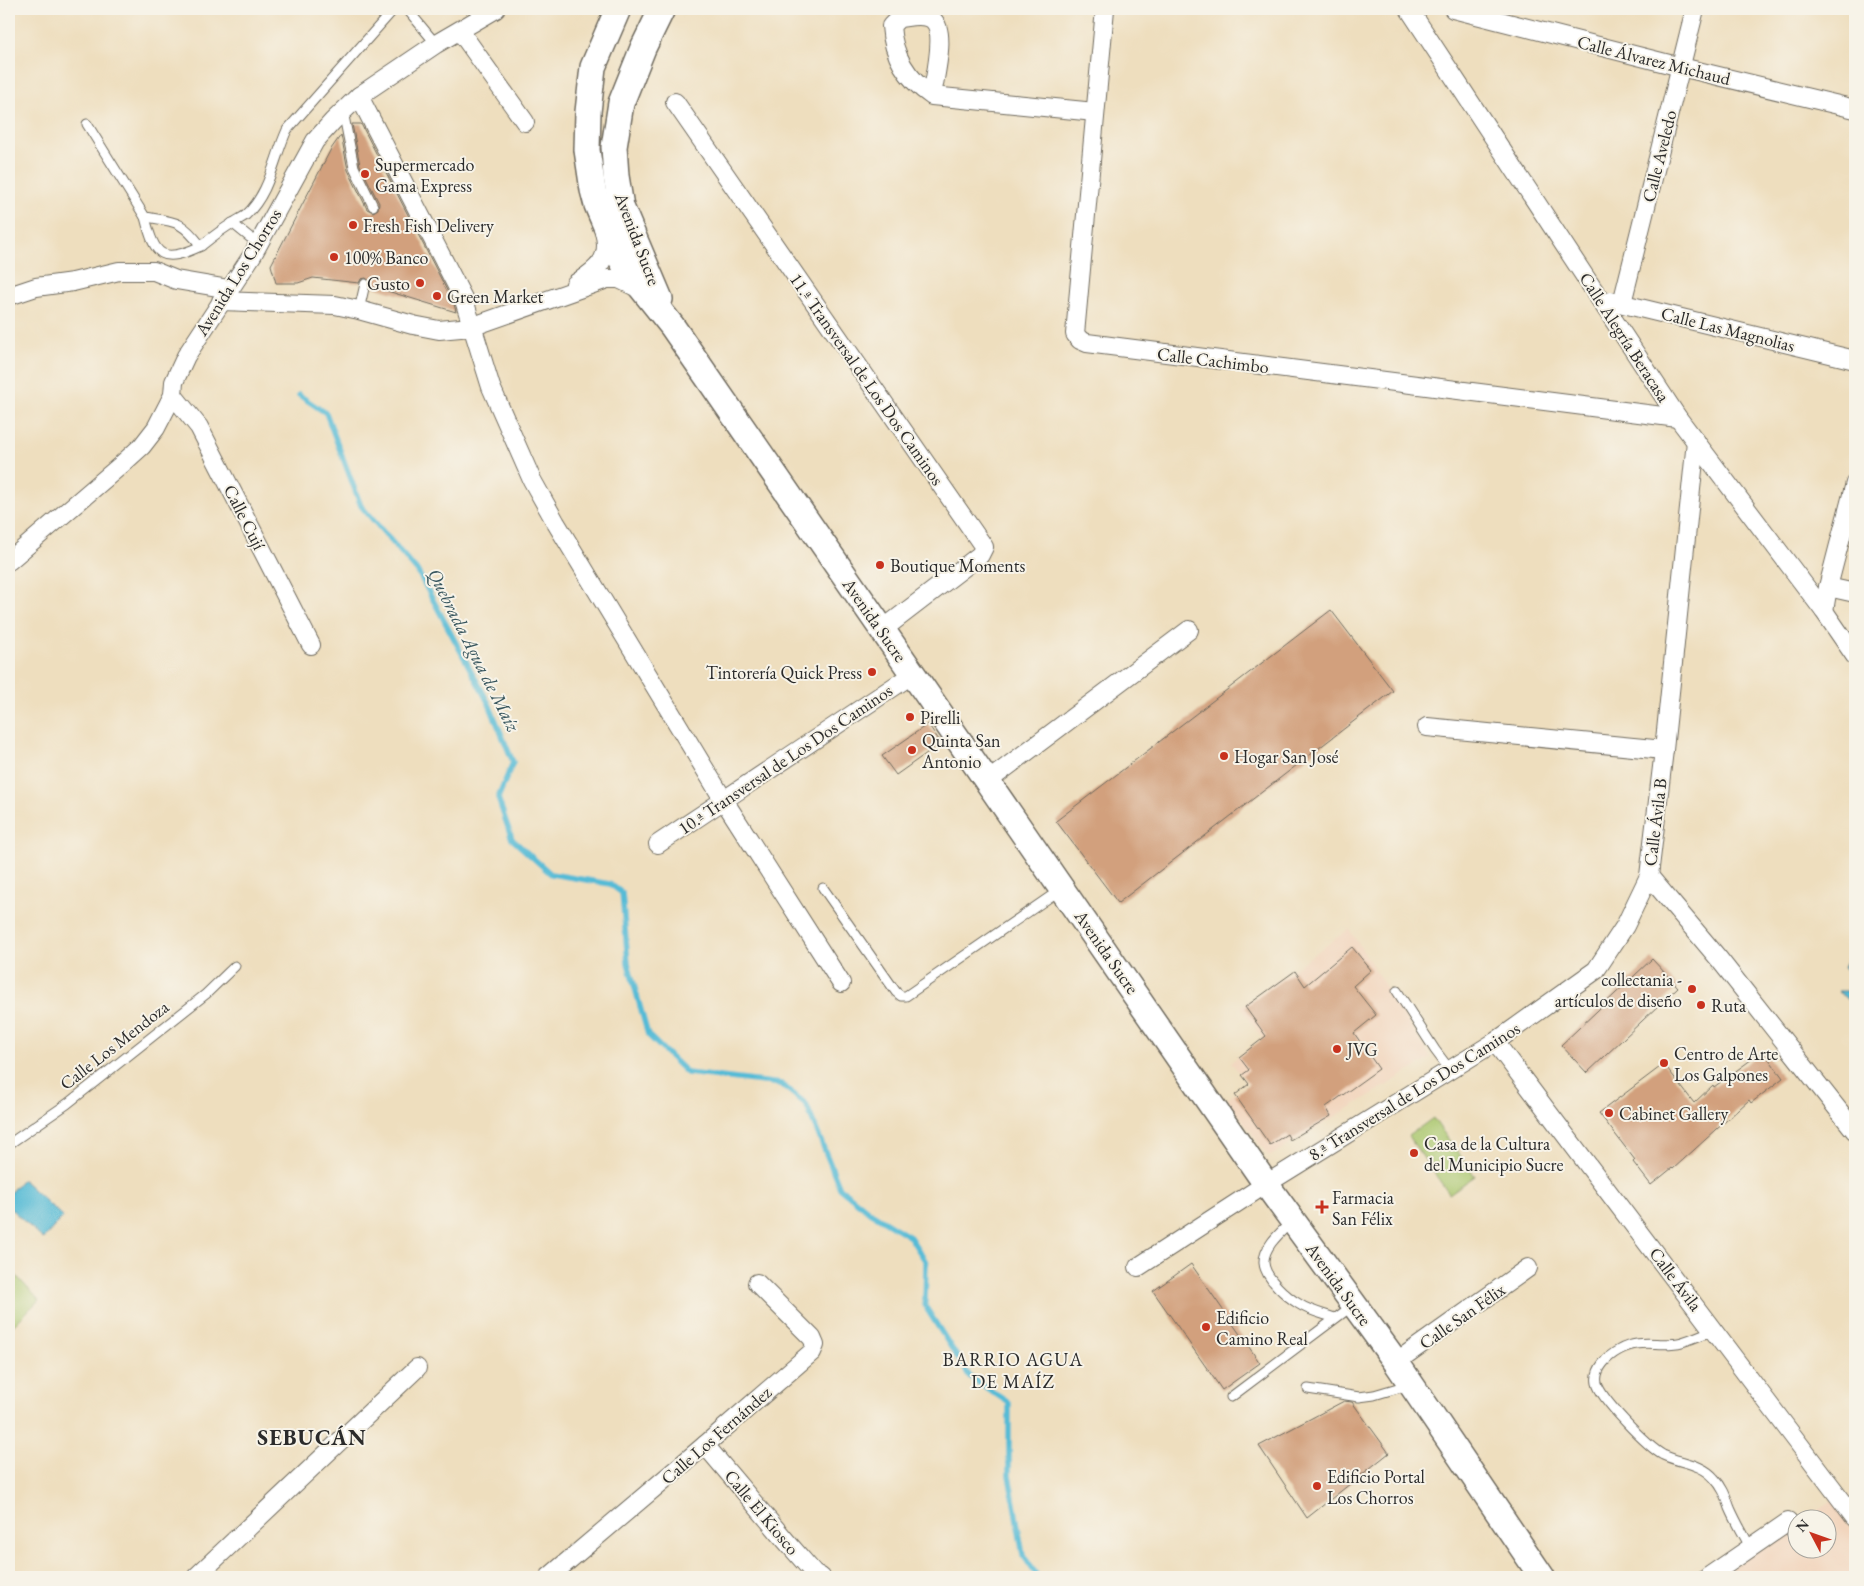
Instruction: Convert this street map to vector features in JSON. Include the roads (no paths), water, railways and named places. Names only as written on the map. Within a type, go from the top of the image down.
[{"type":"main road","name":"Avenida Sucre","points":[[618,9],[593,67],[588,112],[587,150],[597,205],[616,250],[628,271],[642,291],[672,326],[1292,1220],[1345,1311],[1396,1362],[1542,1577]]},
{"type":"main road","name":"Avenida Sucre","points":[[662,9],[643,48],[621,103],[614,147],[621,207],[672,326]]},
{"type":"street","name":"Avenida Los Chorros","points":[[9,561],[142,446],[156,428],[172,395],[174,382],[186,356],[258,244],[315,141],[359,96],[436,44],[496,9]]},
{"type":"street","name":"Calle Cachimbo","points":[[1105,9],[1075,334],[1080,340],[1087,344],[1678,418]]},
{"type":"street","name":"Calle Álvarez Michaud","points":[[1453,9],[1855,109]]},
{"type":"street","name":"Calle Aveledo","points":[[1622,303],[1695,9]]},
{"type":"street","name":"Calle Alegría Beracasa","points":[[1413,10],[1678,418],[1824,611],[1855,656]]},
{"type":"street","points":[[460,31],[526,122]]},
{"type":"street","points":[[359,96],[464,300],[491,387],[532,480],[723,799],[841,983]]},
{"type":"street","points":[[932,96],[1095,112]]},
{"type":"street","name":"11.ª Transversal de Los Dos Caminos","points":[[675,102],[984,547],[980,554],[882,630]]},
{"type":"street","points":[[553,298],[598,268],[604,259],[606,236],[597,205]]},
{"type":"street","points":[[9,296],[36,287],[73,282],[119,271],[154,271],[225,295],[312,303],[360,310],[413,325],[439,330],[471,327],[607,279],[619,279],[642,291]]},
{"type":"street","name":"Calle Las Magnolias","points":[[1601,300],[1622,303],[1855,360]]},
{"type":"street","name":"Calle Cují","points":[[172,395],[199,427],[311,644]]},
{"type":"street","name":"Calle Ávila B","points":[[1696,441],[1664,750],[1648,876],[1719,959],[1855,1131]]},
{"type":"street","points":[[1824,611],[1828,587],[1855,483]]},
{"type":"street","points":[[1828,587],[1855,593]]},
{"type":"street","points":[[988,781],[1189,630]]},
{"type":"street","name":"10.ª Transversal de Los Dos Caminos","points":[[658,844],[913,674]]},
{"type":"street","points":[[1427,727],[1664,750]]},
{"type":"street","name":"8.ª Transversal de Los Dos Caminos","points":[[1138,1267],[1266,1184],[1495,1042],[1596,970],[1625,926],[1648,876]]},
{"type":"street","name":"Calle Ávila","points":[[1495,1042],[1855,1518]]},
{"type":"street","name":"Calle San Félix","points":[[1396,1362],[1528,1268]]},
{"type":"street","name":"Calle Los Fernández","points":[[549,1577],[812,1352],[815,1345],[812,1338],[758,1283]]},
{"type":"street","points":[[196,1577],[417,1368]]},
{"type":"street","name":"Calle El Kiosco","points":[[705,1445],[814,1573],[821,1577]]},
{"type":"street","points":[[1708,1577],[1786,1523]]},
{"type":"lane","points":[[87,124],[145,217],[149,235],[156,250],[173,256],[179,255],[201,246],[232,223],[245,216],[262,193],[287,130],[394,9]]},
{"type":"lane","points":[[408,9],[436,44]]},
{"type":"lane","points":[[343,111],[354,167],[373,206]]},
{"type":"lane","points":[[145,217],[181,225],[188,229],[201,246]]},
{"type":"lane","points":[[232,223],[258,244]]},
{"type":"lane","points":[[360,310],[365,284]]},
{"type":"lane","points":[[823,888],[896,992],[901,996],[906,996],[1062,889]]},
{"type":"lane","name":"Calle Los Mendoza","points":[[9,1144],[66,1104],[190,1006],[235,966]]},
{"type":"lane","points":[[1397,991],[1450,1070]]},
{"type":"lane","points":[[1292,1220],[1268,1248],[1264,1263],[1270,1278],[1299,1305],[1345,1311]]},
{"type":"lane","points":[[1230,1397],[1345,1311]]},
{"type":"lane","points":[[1714,1330],[1682,1342],[1666,1344],[1647,1342],[1619,1350],[1602,1364],[1596,1376],[1597,1385],[1605,1398],[1640,1437],[1662,1454],[1706,1471],[1715,1479],[1727,1496],[1729,1507],[1751,1549]]},
{"type":"lane","points":[[1308,1389],[1359,1398],[1374,1396],[1411,1384]]},
{"type":"water","points":[[1855,947],[1855,994],[1850,1002],[1838,991],[1847,991],[1853,981],[1851,971],[1843,968]]},
{"type":"water","points":[[22,1179],[63,1217],[43,1239],[9,1207],[9,1194]]},
{"type":"waterway","name":"Quebrada Agua de Maíz","points":[[299,395],[326,413],[361,506],[418,572],[489,704],[513,762],[498,798],[512,839],[551,874],[610,884],[622,893],[628,963],[648,1035],[687,1073],[781,1084],[806,1104],[840,1188],[871,1213],[910,1237],[926,1262],[925,1306],[970,1377],[1009,1403],[1009,1475],[1023,1555],[1038,1577]]},
{"type":"place","name":"Supermercado Gama Express","points":[[365,174]]},
{"type":"place","name":"Fresh Fish Delivery","points":[[353,225]]},
{"type":"place","name":"100% Banco","points":[[334,257]]},
{"type":"place","name":"Gusto","points":[[420,283]]},
{"type":"place","name":"Green Market","points":[[437,296]]},
{"type":"place","name":"Boutique Moments","points":[[880,565]]},
{"type":"place","name":"Tintorería Quick Press","points":[[872,672]]},
{"type":"place","name":"Pirelli","points":[[910,717]]},
{"type":"place","name":"Quinta San Antonio","points":[[912,750]]},
{"type":"place","name":"Hogar San José","points":[[1224,756]]},
{"type":"place","name":"collectania - artículos de diseño","points":[[1692,989]]},
{"type":"place","name":"Ruta","points":[[1701,1005]]},
{"type":"place","name":"JVG","points":[[1337,1049]]},
{"type":"place","name":"Centro de Arte Los Galpones","points":[[1664,1063]]},
{"type":"place","name":"Cabinet Gallery","points":[[1609,1113]]},
{"type":"place","name":"Casa de la Cultura del Municipio Sucre","points":[[1414,1153]]},
{"type":"place","name":"Farmacia San Félix","points":[[1322,1207]]},
{"type":"place","name":"Edificio Camino Real","points":[[1206,1327]]},
{"type":"place","name":"Edificio Portal Los Chorros","points":[[1317,1486]]},
{"type":"district","name":"BARRIO AGUA DE MAÍZ","points":[[1013,1370]]},
{"type":"district","name":"SEBUCÁN","points":[[312,1437]]}]
